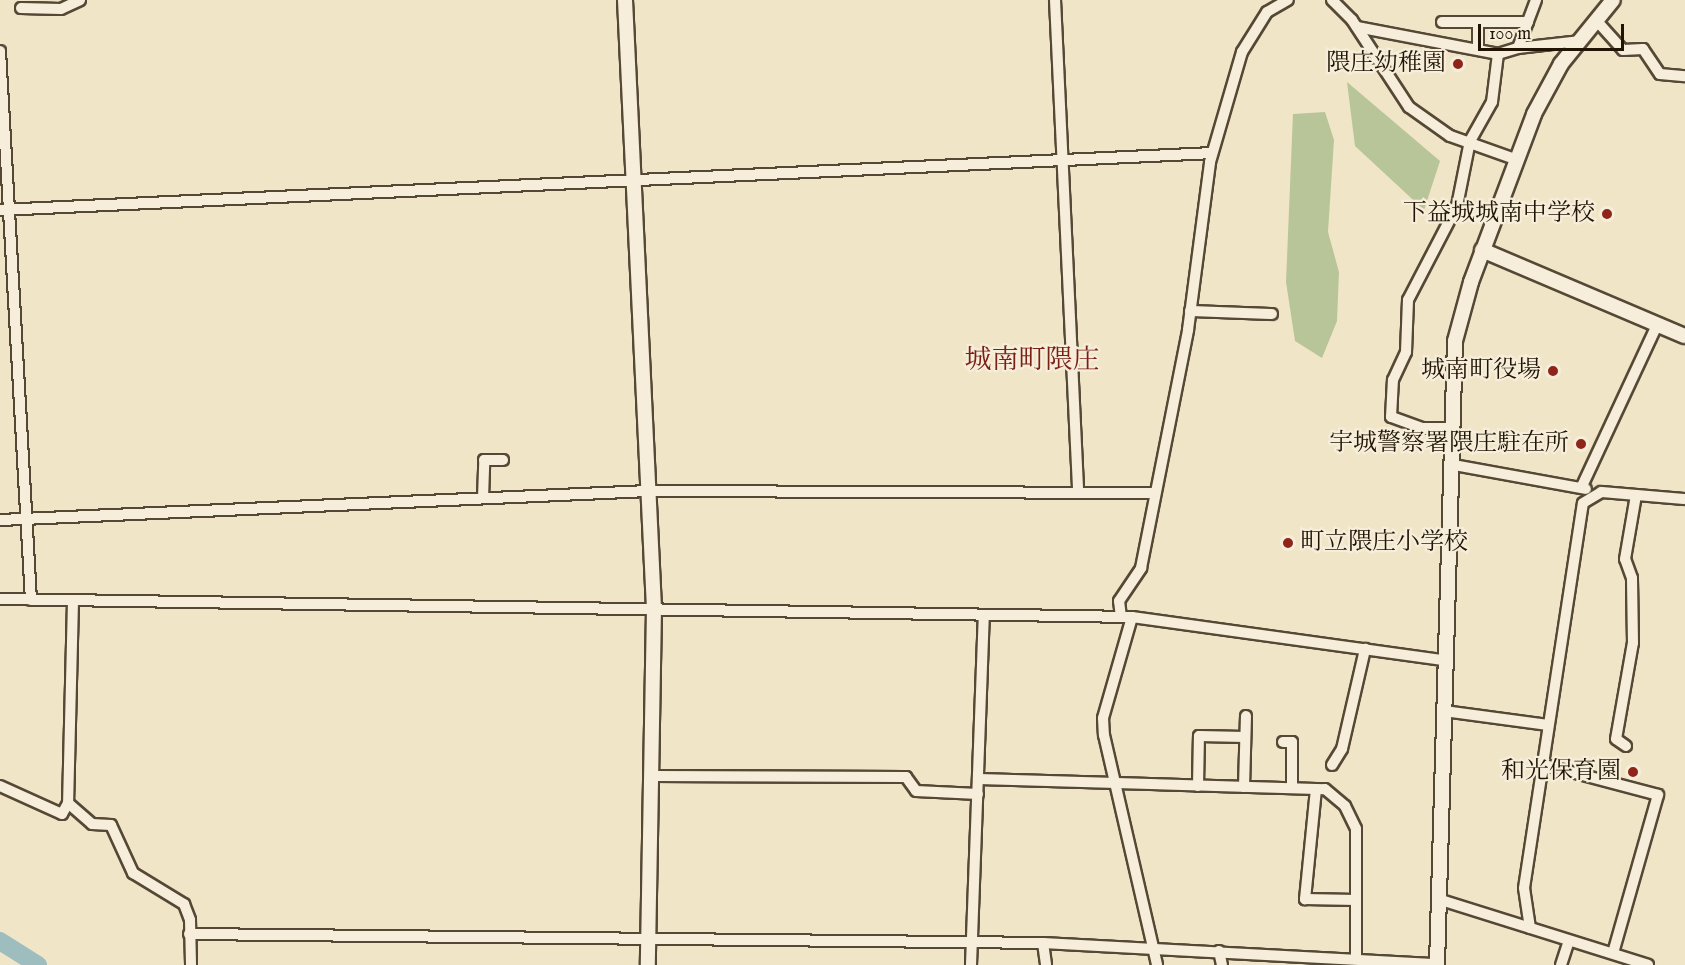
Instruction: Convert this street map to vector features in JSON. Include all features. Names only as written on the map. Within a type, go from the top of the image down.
[{"type":"street","points":[[21,8],[61,9],[80,0]]},
{"type":"street","points":[[625,0],[654,609],[653,776],[648,965]]},
{"type":"street","points":[[1054,0],[1078,491]]},
{"type":"street","points":[[1157,965],[1115,784],[1103,718],[1126,617],[1119,601],[1141,568],[1190,311],[1212,153],[1242,52],[1267,12],[1288,0]]},
{"type":"street","points":[[1332,0],[1357,27],[1409,107],[1450,136],[1470,141],[1515,159]]},
{"type":"street","points":[[1518,48],[1536,0]]},
{"type":"street","points":[[189,934],[972,945],[1043,944],[1219,951],[1287,960],[1356,956],[1388,962],[1437,964],[1441,900],[1443,660],[1454,465],[1455,341],[1482,250],[1515,159],[1545,91],[1579,40],[1612,0]]},
{"type":"street","points":[[1596,20],[1623,50],[1643,49],[1660,74],[1685,76]]},
{"type":"street","points":[[1442,22],[1528,22]]},
{"type":"street","points":[[1478,22],[1478,49]]},
{"type":"street","points":[[1357,27],[1498,54],[1518,48],[1579,40]]},
{"type":"street","points":[[0,51],[5,210],[31,600]]},
{"type":"street","points":[[1453,428],[1422,428],[1391,417],[1393,380],[1406,352],[1408,300],[1457,206],[1470,141],[1492,102],[1498,54]]},
{"type":"street","points":[[5,210],[1212,153]]},
{"type":"street","points":[[1482,250],[1685,336]]},
{"type":"street","points":[[1190,311],[1272,314]]},
{"type":"street","points":[[1582,486],[1657,325]]},
{"type":"street","points":[[483,498],[484,460],[503,460]]},
{"type":"street","points":[[1454,465],[1582,486],[1591,495],[1635,495],[1685,499]]},
{"type":"street","points":[[0,520],[649,491],[1154,493]]},
{"type":"street","points":[[1530,927],[1524,888],[1541,764],[1583,503],[1591,495]]},
{"type":"street","points":[[1626,746],[1616,739],[1632,643],[1632,578],[1625,559],[1635,495]]},
{"type":"street","points":[[0,599],[654,609],[984,618],[1126,617],[1443,660]]},
{"type":"street","points":[[0,786],[62,814],[68,804],[73,601]]},
{"type":"street","points":[[971,965],[984,618]]},
{"type":"street","points":[[1332,765],[1342,749],[1365,649]]},
{"type":"street","points":[[1444,711],[1548,725]]},
{"type":"street","points":[[1244,787],[1246,716]]},
{"type":"street","points":[[1198,786],[1199,736],[1245,737]]},
{"type":"street","points":[[1283,742],[1292,742],[1292,788]]},
{"type":"street","points":[[1541,764],[1659,795],[1613,953]]},
{"type":"street","points":[[653,776],[906,777],[916,791],[978,794]]},
{"type":"street","points":[[979,779],[1325,789],[1345,806],[1356,829],[1356,956]]},
{"type":"street","points":[[1316,789],[1305,899],[1356,900]]},
{"type":"street","points":[[68,804],[92,824],[111,825],[133,873],[184,904],[189,934],[190,965]]},
{"type":"street","points":[[1441,900],[1613,953],[1640,964]]},
{"type":"street","points":[[1562,965],[1569,941]]},
{"type":"street","points":[[1043,944],[1046,965]]},
{"type":"street","points":[[1219,951],[1222,965]]},
{"type":"green space","points":[[1347,82],[1440,161],[1424,210],[1355,146]]},
{"type":"green space","points":[[1325,112],[1334,140],[1328,232],[1339,272],[1337,321],[1322,358],[1295,341],[1286,282],[1293,114]]},
{"type":"waterway","points":[[0,941],[38,965]]},
{"type":"place","name":"隈庄幼稚園","points":[[1458,64]]},
{"type":"place","name":"下益城城南中学校","points":[[1607,214]]},
{"type":"place","name":"城南町役場","points":[[1553,371]]},
{"type":"place","name":"宇城警察署隈庄駐在所","points":[[1581,444]]},
{"type":"place","name":"町立隈庄小学校","points":[[1288,543]]},
{"type":"place","name":"和光保育園","points":[[1633,772]]},
{"type":"district","name":"城南町隈庄","points":[[1032,362]]}]
